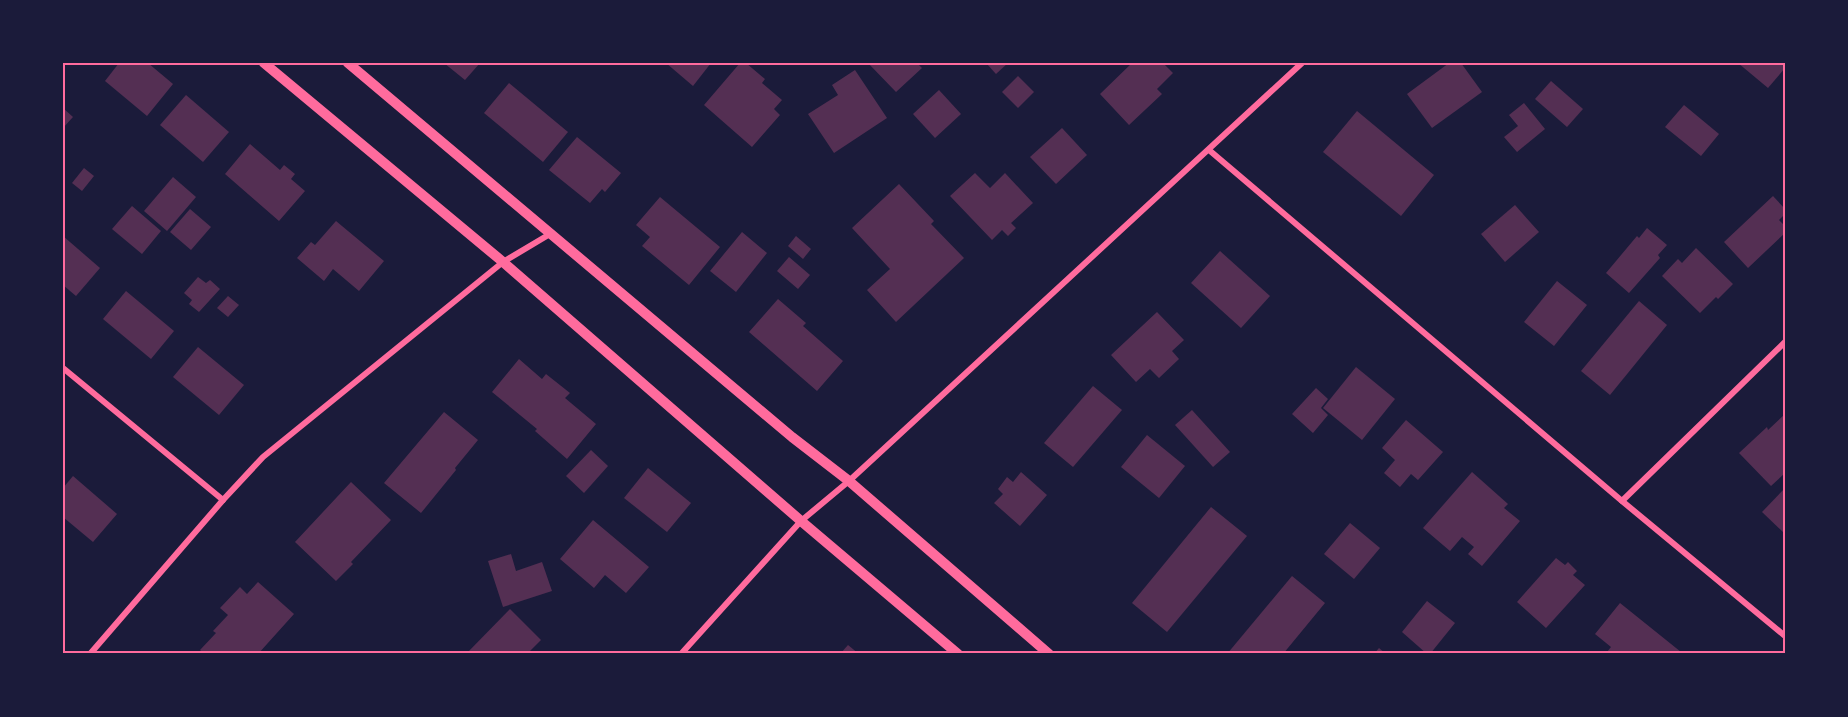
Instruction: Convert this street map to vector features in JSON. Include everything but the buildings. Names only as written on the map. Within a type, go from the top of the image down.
[{"type":"street","points":[[264,63],[503,262],[958,654]]},
{"type":"street","points":[[348,63],[792,437],[849,481],[1049,654]]},
{"type":"street","points":[[681,654],[801,521],[849,481],[1302,63]]},
{"type":"street","points":[[1209,150],[1622,501],[1785,636]]},
{"type":"street","points":[[90,654],[263,457],[503,262],[550,234]]},
{"type":"street","points":[[1622,501],[1785,342]]},
{"type":"street","points":[[63,368],[223,500]]}]
